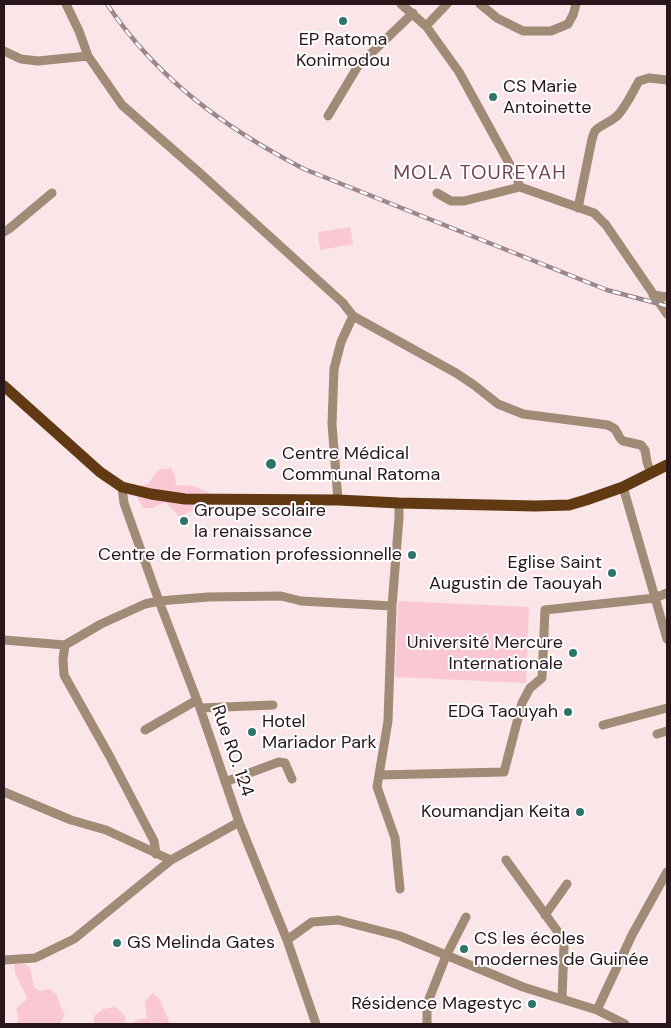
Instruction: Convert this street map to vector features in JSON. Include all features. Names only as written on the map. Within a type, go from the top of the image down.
[{"type":"main road","points":[[4,386],[100,472],[122,486],[151,494],[184,499],[338,500],[535,506],[569,505],[623,487],[667,465]]},
{"type":"street","points":[[66,4],[88,56],[122,105],[343,303],[352,316],[462,377],[498,404],[523,414],[608,425],[615,429],[623,441],[641,445],[645,450],[651,472]]},
{"type":"street","points":[[401,4],[426,26],[459,72],[515,174],[520,187]]},
{"type":"street","points":[[426,26],[447,4]]},
{"type":"street","points":[[480,4],[497,18],[523,31],[551,31],[568,24],[576,4]]},
{"type":"street","points":[[328,116],[358,66],[413,13]]},
{"type":"street","points":[[4,52],[21,59],[38,61],[88,56]]},
{"type":"street","points":[[578,208],[595,131],[612,121],[620,113],[639,81],[650,78],[667,80]]},
{"type":"street","points":[[437,193],[451,201],[464,201],[520,187],[594,213],[606,225],[667,314]]},
{"type":"street","points":[[4,232],[52,193]]},
{"type":"street","points":[[654,295],[667,297]]},
{"type":"street","points":[[338,500],[332,424],[334,368],[341,342],[352,316]]},
{"type":"street","name":"Rue RO. 124","points":[[122,486],[124,503],[159,602],[198,704],[239,822],[287,940],[316,1024]]},
{"type":"street","points":[[623,487],[667,639]]},
{"type":"street","points":[[399,503],[392,606],[388,721],[377,787],[395,838],[400,889]]},
{"type":"street","points":[[379,775],[504,772],[522,703],[530,688],[542,678],[545,610],[655,598],[667,593]]},
{"type":"street","points":[[4,640],[65,645],[101,624],[145,604],[208,597],[281,596],[301,601],[392,606]]},
{"type":"street","points":[[65,645],[63,658],[64,675],[154,841],[156,854]]},
{"type":"street","points":[[145,730],[198,704],[273,705]]},
{"type":"street","points":[[603,725],[667,708]]},
{"type":"street","points":[[657,734],[667,731]]},
{"type":"street","points":[[225,782],[279,762],[285,763],[292,779]]},
{"type":"street","points":[[4,792],[71,820],[106,830],[171,860]]},
{"type":"street","points":[[4,960],[35,958],[74,939],[171,860],[239,822]]},
{"type":"street","points":[[506,860],[558,932],[564,945],[562,999]]},
{"type":"street","points":[[596,1010],[632,935],[667,872]]},
{"type":"street","points":[[545,915],[567,884]]},
{"type":"street","points":[[427,1024],[427,1004],[446,956],[466,917]]},
{"type":"street","points":[[287,940],[312,922],[338,920],[400,936],[523,987],[596,1010],[625,1024]]},
{"type":"shaded area","points":[[350,227],[353,244],[320,250],[318,232]]},
{"type":"shaded area","points":[[171,468],[175,476],[176,485],[193,486],[213,494],[214,512],[208,515],[191,511],[180,517],[165,502],[152,508],[143,508],[136,495],[138,486],[148,484],[158,470]]},
{"type":"shaded area","points":[[398,601],[529,607],[526,683],[395,677]]},
{"type":"shaded area","points":[[14,964],[25,964],[30,967],[34,987],[39,991],[49,989],[57,995],[65,1014],[60,1023],[17,1024],[16,1008],[27,997],[15,973]]},
{"type":"shaded area","points":[[153,993],[160,1000],[170,1024],[132,1024],[139,1019],[147,1018],[145,1001]]},
{"type":"shaded area","points":[[116,1007],[126,1017],[124,1024],[94,1024],[94,1016],[103,1009]]},
{"type":"railway","points":[[107,4],[148,56],[195,99],[220,119],[304,169],[607,290],[667,306]]},
{"type":"place","name":"EP Ratoma Konimodou","points":[[343,21]]},
{"type":"place","name":"CS Marie Antoinette","points":[[493,97]]},
{"type":"place","name":"Centre Médical Communal Ratoma","points":[[271,464]]},
{"type":"place","name":"Groupe scolaire la renaissance","points":[[184,521]]},
{"type":"place","name":"Centre de Formation professionnelle","points":[[412,555]]},
{"type":"place","name":"Eglise Saint Augustin de Taouyah","points":[[612,573]]},
{"type":"place","name":"Université Mercure Internationale","points":[[573,653]]},
{"type":"place","name":"EDG Taouyah","points":[[568,712]]},
{"type":"place","name":"Hotel Mariador Park","points":[[252,732]]},
{"type":"place","name":"Koumandjan Keita","points":[[580,812]]},
{"type":"place","name":"GS Melinda Gates","points":[[117,943]]},
{"type":"place","name":"CS les écoles modernes de Guinée","points":[[464,949]]},
{"type":"place","name":"Résidence Magestyc","points":[[532,1004]]},
{"type":"district","name":"MOLA TOUREYAH","points":[[480,174]]}]
